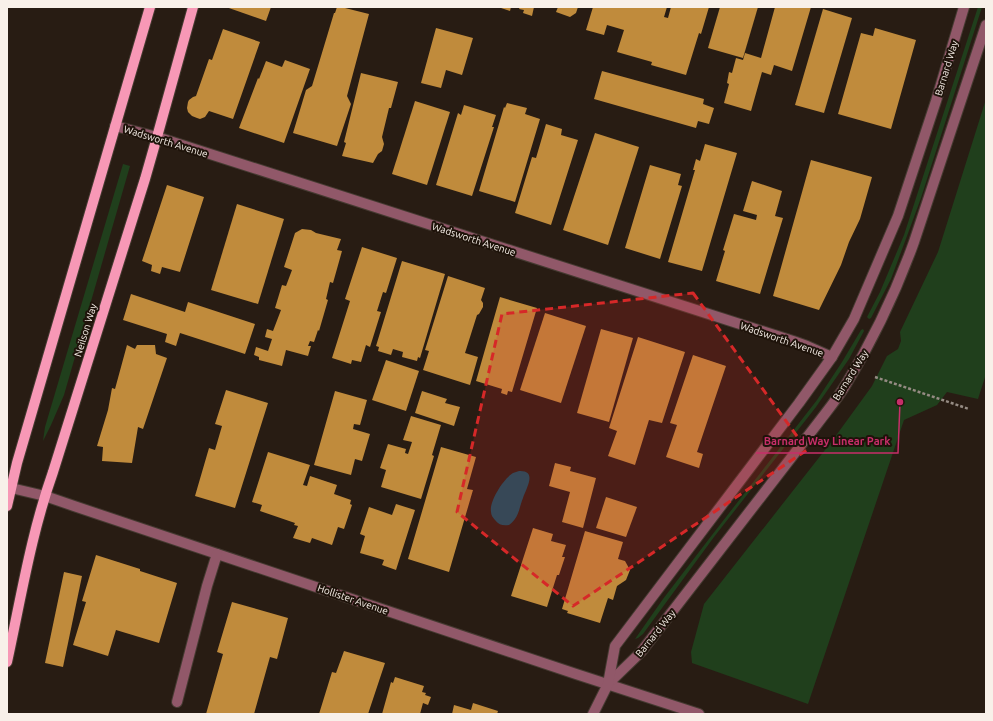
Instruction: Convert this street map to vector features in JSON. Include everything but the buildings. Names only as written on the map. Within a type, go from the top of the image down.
[{"type":"main road","points":[[7,506],[9,487],[150,7]]},
{"type":"main road","name":"Neilson Way","points":[[7,662],[34,534],[157,137],[193,7]]},
{"type":"street","name":"Barnard Way","points":[[608,684],[615,646],[790,416],[832,357],[854,319],[898,216],[936,101],[964,7]]},
{"type":"street","name":"Barnard Way","points":[[608,684],[641,652],[818,423],[844,387],[865,352],[902,275],[986,25]]},
{"type":"street","name":"Wadsworth Avenue","points":[[115,126],[157,137],[793,341],[832,357]]},
{"type":"street","name":"Hollister Avenue","points":[[9,487],[45,496],[699,714]]},
{"type":"street","points":[[177,702],[207,586],[217,554]]},
{"type":"street","points":[[594,714],[608,684]]},
{"type":"path","points":[[872,376],[969,409]]},
{"type":"highlighted area","points":[[693,293],[807,450],[573,606],[457,512],[502,314]]},
{"type":"green space","points":[[978,7],[982,7],[921,198],[891,279],[871,318],[869,319],[867,317],[880,292],[904,235]]},
{"type":"green space","points":[[986,99],[986,374],[978,399],[947,392],[937,405],[904,420],[808,704],[692,663],[691,652],[704,604],[832,441],[872,386],[887,356],[898,349],[901,341],[900,332],[938,252]]},
{"type":"green space","points":[[123,164],[130,166],[64,395],[43,441],[45,427]]},
{"type":"green space","points":[[863,329],[864,331],[849,359],[816,407],[714,537],[643,634],[635,639],[663,599],[817,400]]},
{"type":"water","points":[[519,471],[528,474],[528,485],[515,519],[509,525],[501,525],[491,513],[492,502],[505,480],[513,473]]},
{"type":"place","name":"Barnard Way Linear Park","points":[[900,402]]}]
